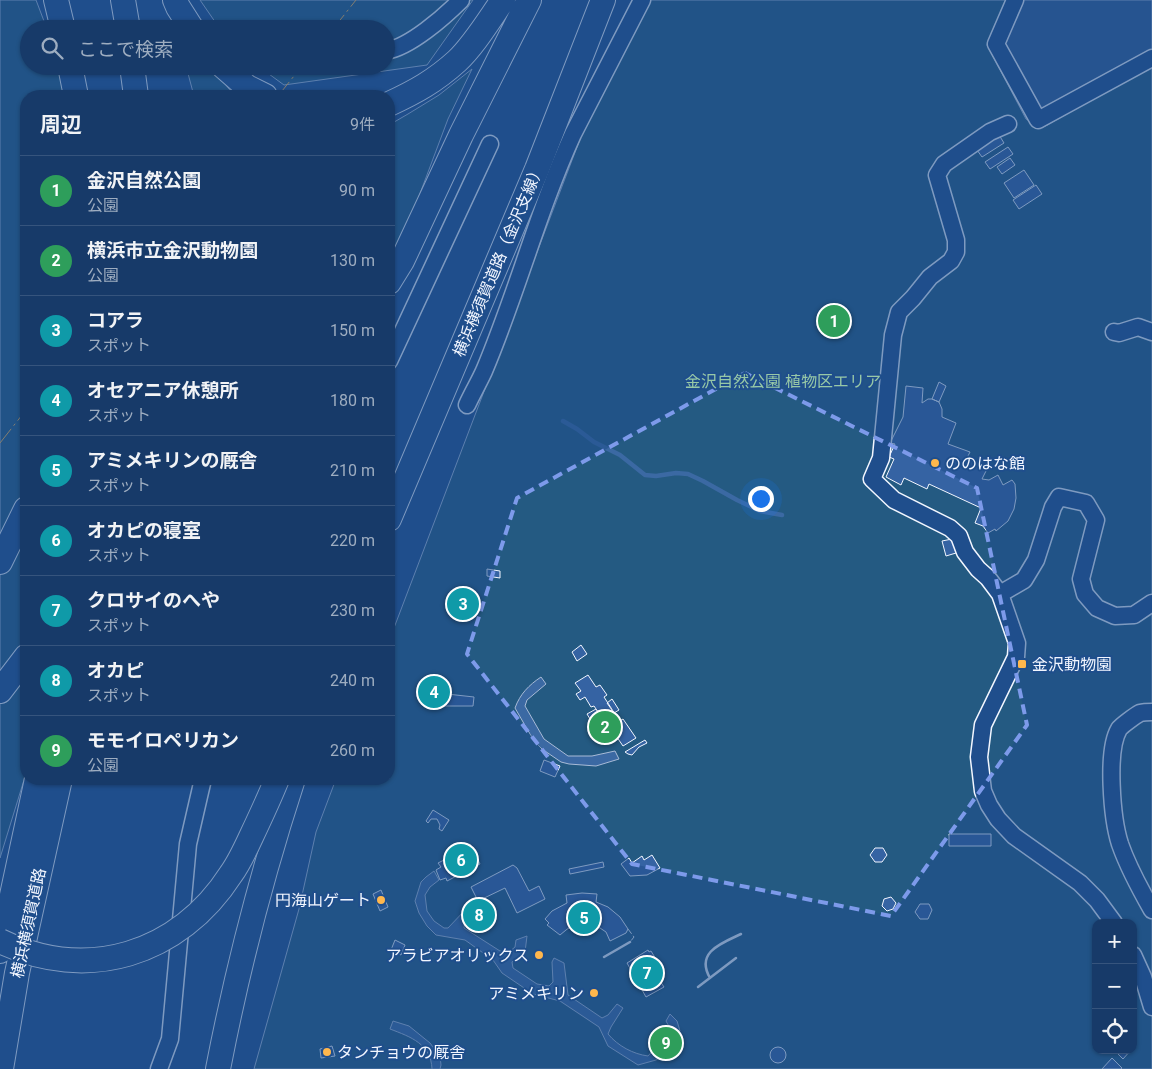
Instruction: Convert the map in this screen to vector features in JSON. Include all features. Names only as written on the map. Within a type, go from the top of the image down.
[{"type":"highway","points":[[56,0],[61,20]]},
{"type":"highway","points":[[123,0],[126,20]]},
{"type":"highway","points":[[175,0],[186,20]]},
{"type":"highway","points":[[395,101],[418,90],[438,77],[458,60],[478,36],[503,0]]},
{"type":"highway","points":[[395,272],[529,0]]},
{"type":"highway","name":"横浜横須賀道路（金沢支線）","points":[[395,504],[537,170],[603,0]]},
{"type":"highway","points":[[72,75],[75,90]]},
{"type":"highway","points":[[133,75],[135,90]]},
{"type":"highway","points":[[234,75],[254,90]]},
{"type":"highway","points":[[0,562],[20,521]]},
{"type":"highway","points":[[0,691],[20,665]]},
{"type":"highway","name":"横浜横須賀道路","points":[[0,951],[36,785]]},
{"type":"highway","name":"横浜横須賀道路","points":[[1,1069],[17,974],[59,785]]},
{"type":"highway","points":[[0,941],[15,948],[49,958],[88,960],[123,956],[155,944],[178,931],[195,917],[215,896],[232,874],[275,785]]},
{"type":"highway","points":[[218,1069],[255,911],[291,785]]},
{"type":"lane","points":[[395,48],[424,32],[461,0]]},
{"type":"lane","points":[[467,405],[490,356],[565,152],[642,0]]},
{"type":"lane","points":[[1015,0],[996,44],[1038,120],[1152,58]]},
{"type":"lane","points":[[1008,124],[990,132],[944,164],[937,175],[956,240],[956,252],[951,261],[930,277],[899,312],[893,335],[881,458],[872,479],[894,500],[950,528],[959,536],[965,552],[1000,594],[1017,643],[1016,657],[983,725],[979,757],[983,791],[998,819],[1014,836],[1080,883],[1097,900],[1111,919]]},
{"type":"lane","points":[[395,347],[490,144]]},
{"type":"lane","points":[[1114,332],[1119,333],[1138,327],[1152,332]]},
{"type":"lane","points":[[1000,594],[1024,580],[1036,560],[1053,507],[1059,497],[1086,503],[1096,520],[1081,579],[1085,594],[1097,608],[1115,616],[1134,614],[1152,604]]},
{"type":"lane","points":[[1152,712],[1139,713],[1120,728],[1114,745],[1111,766],[1113,804],[1120,842],[1152,910]]},
{"type":"lane","points":[[159,1069],[170,1039],[188,844],[202,785]]},
{"type":"lane","points":[[1137,960],[1147,973],[1152,1007]]},
{"type":"highlighted area","points":[[745,373],[977,488],[1027,725],[891,916],[632,864],[467,654],[517,498]]},
{"type":"green space","points":[[0,0],[36,0],[44,20],[20,20],[20,75],[62,75],[63,90],[20,90],[20,785],[22,785],[0,858]]},
{"type":"green space","points":[[200,0],[473,0],[427,65],[395,69],[395,20],[214,20]]},
{"type":"green space","name":"金沢自然公園 植物区エリア","points":[[633,0],[1152,0],[1152,1069],[254,1069],[299,909],[316,832],[334,785],[395,785],[395,625]]},
{"type":"green space","points":[[472,69],[448,119],[395,260],[395,121],[439,95]]},
{"type":"green space","points":[[188,75],[218,75],[230,90],[192,90]]},
{"type":"green space","points":[[270,75],[356,75],[284,85]]},
{"type":"shaded area","points":[[1010,0],[1152,0],[1152,66],[1042,128],[1026,119],[987,45]]},
{"type":"shaded area","points":[[541,677],[546,684],[527,700],[525,706],[544,739],[568,756],[592,756],[615,751],[619,759],[596,766],[569,764],[561,762],[534,741],[515,708],[525,690]]},
{"type":"shaded area","points":[[434,871],[439,880],[430,887],[425,895],[427,911],[434,921],[444,928],[448,928],[466,909],[474,914],[465,920],[464,928],[500,951],[509,952],[515,947],[516,940],[527,936],[525,952],[512,962],[513,968],[537,984],[549,986],[553,982],[552,962],[554,958],[564,963],[568,995],[602,1018],[608,1015],[617,1004],[623,1008],[608,1034],[621,1046],[631,1051],[648,1056],[671,1030],[666,1021],[670,1014],[677,1021],[680,1031],[665,1055],[656,1060],[638,1065],[608,1046],[599,1027],[560,1001],[533,994],[502,973],[493,960],[465,940],[436,935],[427,926],[419,913],[415,901],[421,882]]},
{"type":"shaded area","points":[[393,1021],[409,1026],[430,1043],[440,1056],[440,1069],[432,1069],[431,1060],[424,1047],[405,1035],[390,1029]]},
{"type":"building","points":[[999,135],[1004,143],[982,157],[977,150]]},
{"type":"building","points":[[1008,147],[1013,154],[990,169],[985,162]]},
{"type":"building","points":[[1010,158],[1015,165],[1002,174],[997,167]]},
{"type":"building","points":[[1024,170],[1034,185],[1014,198],[1004,183]]},
{"type":"building","points":[[1036,185],[1042,194],[1019,209],[1013,200]]},
{"type":"building","points":[[939,382],[946,386],[939,402],[932,399]]},
{"type":"building","name":"ののはな館","points":[[906,386],[923,388],[922,403],[928,399],[939,402],[942,409],[942,417],[956,423],[948,444],[970,452],[967,458],[988,467],[982,479],[989,480],[998,475],[1003,485],[1012,480],[1015,484],[1016,498],[1014,509],[1008,521],[996,531],[995,529],[988,533],[983,526],[975,523],[981,508],[929,484],[927,489],[904,478],[901,485],[886,477],[894,459],[889,457],[895,444],[890,443],[903,417]]},
{"type":"building","points":[[952,539],[956,553],[946,556],[942,541]]},
{"type":"building","points":[[487,569],[500,571],[500,578],[487,576]]},
{"type":"building","points":[[581,645],[587,654],[577,661],[572,652]]},
{"type":"building","points":[[588,675],[596,687],[600,685],[607,695],[604,697],[615,714],[604,721],[594,706],[591,707],[585,697],[580,700],[576,694],[581,691],[575,683]]},
{"type":"building","points":[[430,680],[447,694],[474,697],[473,706],[438,706],[420,690]]},
{"type":"building","points":[[612,699],[619,710],[614,713],[607,703]]},
{"type":"building","points":[[596,709],[602,718],[597,722],[594,717],[590,719],[587,714]]},
{"type":"building","points":[[623,719],[636,738],[623,746],[610,727]]},
{"type":"building","points":[[645,740],[647,743],[639,747],[632,755],[625,752]]},
{"type":"building","points":[[544,760],[560,766],[555,777],[540,771]]},
{"type":"building","points":[[433,810],[449,820],[442,831],[439,829],[440,825],[437,819],[431,819],[428,823],[426,821]]},
{"type":"building","points":[[949,834],[991,834],[991,846],[949,846]]},
{"type":"building","points":[[470,844],[480,864],[447,881],[446,878],[440,880],[436,870],[441,867],[438,863],[450,857],[448,855]]},
{"type":"building","points":[[875,848],[883,848],[887,855],[882,862],[875,862],[870,855]]},
{"type":"building","points":[[652,855],[660,868],[647,875],[630,876],[621,864],[629,858],[632,863],[642,856],[644,860]]},
{"type":"building","points":[[603,862],[604,867],[570,874],[569,869]]},
{"type":"building","points":[[513,865],[517,868],[529,891],[539,886],[545,899],[517,913],[505,888],[478,901],[471,887]]},
{"type":"building","name":"円海山ゲート","points":[[381,890],[388,907],[380,911],[373,894]]},
{"type":"building","points":[[597,894],[596,902],[608,907],[620,917],[628,929],[626,933],[610,941],[606,932],[594,924],[583,923],[573,925],[560,935],[547,925],[549,923],[545,919],[552,911],[567,903],[566,895]]},
{"type":"building","points":[[891,897],[896,903],[893,909],[887,911],[882,906],[884,899]]},
{"type":"building","points":[[920,904],[929,904],[932,910],[928,919],[920,919],[915,912]]},
{"type":"building","points":[[395,940],[405,945],[401,955],[391,950]]},
{"type":"building","points":[[648,950],[649,952],[651,951],[662,969],[659,971],[661,976],[658,978],[664,987],[646,997],[627,963]]},
{"type":"building","name":"タンチョウの厩舎","points":[[332,1046],[335,1056],[321,1058],[320,1049]]},
{"type":"building","points":[[778,1047],[784,1049],[786,1055],[784,1061],[778,1063],[772,1061],[770,1055],[772,1049]]},
{"type":"building","points":[[1118,1054],[1127,1054],[1123,1059]]},
{"type":"building","points":[[1112,1058],[1122,1068],[1102,1069]]},
{"type":"waterway","points":[[563,421],[594,442],[620,455],[645,475],[688,474],[760,511],[782,515]]},
{"type":"fence","points":[[628,929],[634,937],[630,942]]},
{"type":"wall","points":[[710,978],[706,969],[708,955],[719,945],[741,934]]},
{"type":"wall","points":[[604,957],[630,942]]},
{"type":"wall","points":[[698,987],[736,958]]},
{"type":"power","points":[[340,20],[356,0]]},
{"type":"power","points":[[283,90],[295,75]]},
{"type":"power","points":[[0,443],[20,418]]},
{"type":"place","name":"金沢自然公園","points":[[834,321]]},
{"type":"place","name":"ののはな館","points":[[935,463]]},
{"type":"place","name":"コアラ","points":[[463,604]]},
{"type":"place","name":"金沢動物園","points":[[1022,664]]},
{"type":"place","name":"オセアニア休憩所","points":[[434,692]]},
{"type":"place","name":"横浜市立金沢動物園","points":[[605,727]]},
{"type":"place","name":"オカピの寝室","points":[[461,860]]},
{"type":"place","name":"円海山ゲート","points":[[381,900]]},
{"type":"place","name":"オカピ","points":[[479,915]]},
{"type":"place","name":"アミメキリンの厩舎","points":[[584,918]]},
{"type":"place","name":"アラビアオリックス","points":[[539,955]]},
{"type":"place","name":"クロサイのへや","points":[[647,973]]},
{"type":"place","name":"アミメキリン","points":[[594,993]]},
{"type":"place","name":"モモイロペリカン","points":[[666,1043]]},
{"type":"place","name":"タンチョウの厩舎","points":[[327,1052]]}]
